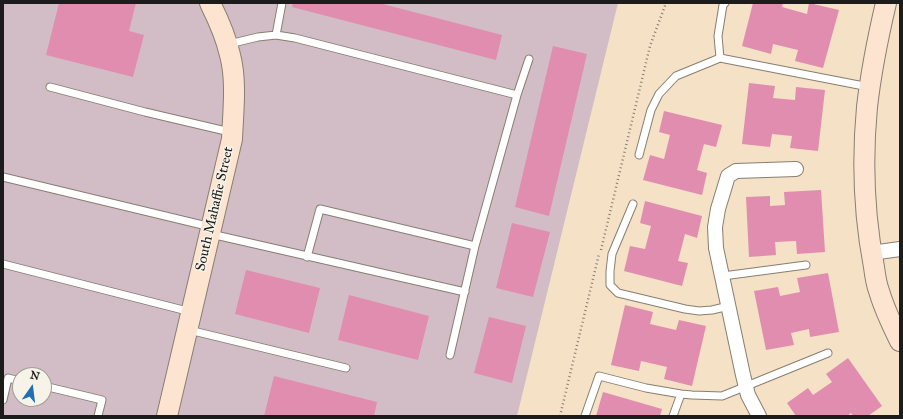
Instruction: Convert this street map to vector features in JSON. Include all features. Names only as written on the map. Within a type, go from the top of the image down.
[{"type":"street","name":"South Mahaffie Street","points":[[167,416],[232,139],[234,92],[231,56],[210,3]]},
{"type":"street","points":[[886,3],[876,47],[867,107],[864,165],[867,220],[871,254],[879,291],[900,341]]},
{"type":"street","points":[[759,416],[748,394],[746,386],[716,248],[715,227],[718,209],[728,176],[736,171],[796,170]]},
{"type":"street","points":[[871,254],[900,249]]},
{"type":"lane","points":[[276,35],[282,3]]},
{"type":"lane","points":[[720,58],[718,36],[723,6],[725,3]]},
{"type":"lane","points":[[227,45],[258,37],[276,35],[295,38],[517,95]]},
{"type":"lane","points":[[639,155],[651,110],[659,94],[676,76],[720,58],[870,87]]},
{"type":"lane","points":[[450,355],[475,246],[517,95],[529,59]]},
{"type":"lane","points":[[50,87],[145,112],[232,132]]},
{"type":"lane","points":[[3,177],[210,230],[307,257],[464,292]]},
{"type":"lane","points":[[633,204],[612,254],[610,285],[618,293],[624,295],[685,309],[699,311],[712,310],[731,313]]},
{"type":"lane","points":[[307,257],[320,209],[475,246]]},
{"type":"lane","points":[[3,264],[346,368]]},
{"type":"lane","points":[[723,276],[806,265]]},
{"type":"lane","points":[[585,416],[600,376],[646,388],[681,394],[722,396],[828,353]]},
{"type":"lane","points":[[3,400],[8,378],[12,379]]},
{"type":"lane","points":[[52,388],[102,400],[98,416]]},
{"type":"lane","points":[[672,416],[681,394]]},
{"type":"path","points":[[560,416],[650,46],[666,3]]},
{"type":"shaded area","points":[[3,3],[618,3],[517,416],[3,416]]},
{"type":"building","points":[[59,3],[136,3],[129,31],[144,35],[133,77],[46,55]]},
{"type":"building","points":[[293,3],[379,3],[502,35],[496,60],[292,7]]},
{"type":"building","points":[[753,3],[783,3],[782,7],[807,14],[809,3],[839,10],[823,68],[795,61],[798,50],[773,44],[771,54],[742,46]]},
{"type":"building","points":[[553,46],[587,54],[549,216],[515,207]]},
{"type":"building","points":[[749,83],[775,86],[773,98],[795,100],[796,87],[825,90],[818,151],[790,148],[792,136],[772,134],[770,147],[742,144]]},
{"type":"building","points":[[664,111],[722,125],[716,147],[704,144],[697,170],[707,173],[702,195],[643,180],[650,155],[664,159],[670,135],[659,132]]},
{"type":"building","points":[[821,190],[825,252],[797,254],[796,241],[775,242],[776,255],[749,257],[746,197],[770,196],[770,206],[785,205],[784,192]]},
{"type":"building","points":[[645,201],[702,216],[697,238],[685,234],[678,261],[688,263],[682,286],[624,271],[630,246],[645,249],[651,226],[640,223]]},
{"type":"building","points":[[512,223],[550,232],[533,297],[496,288]]},
{"type":"building","points":[[246,270],[320,288],[309,333],[235,314]]},
{"type":"building","points":[[828,273],[839,332],[810,337],[809,329],[791,333],[794,345],[766,350],[754,291],[778,287],[780,296],[800,292],[797,278]]},
{"type":"building","points":[[349,295],[429,316],[418,360],[338,340]]},
{"type":"building","points":[[625,305],[653,312],[650,324],[676,330],[679,320],[706,326],[692,386],[664,379],[667,367],[641,361],[639,371],[611,365]]},
{"type":"building","points":[[489,317],[526,326],[512,383],[474,373]]},
{"type":"building","points":[[848,358],[882,406],[868,416],[853,416],[851,413],[847,416],[796,416],[787,403],[808,388],[813,395],[832,382],[826,374]]},
{"type":"building","points":[[274,376],[377,402],[374,416],[264,416]]},
{"type":"building","points":[[603,392],[662,409],[660,416],[596,416]]}]
